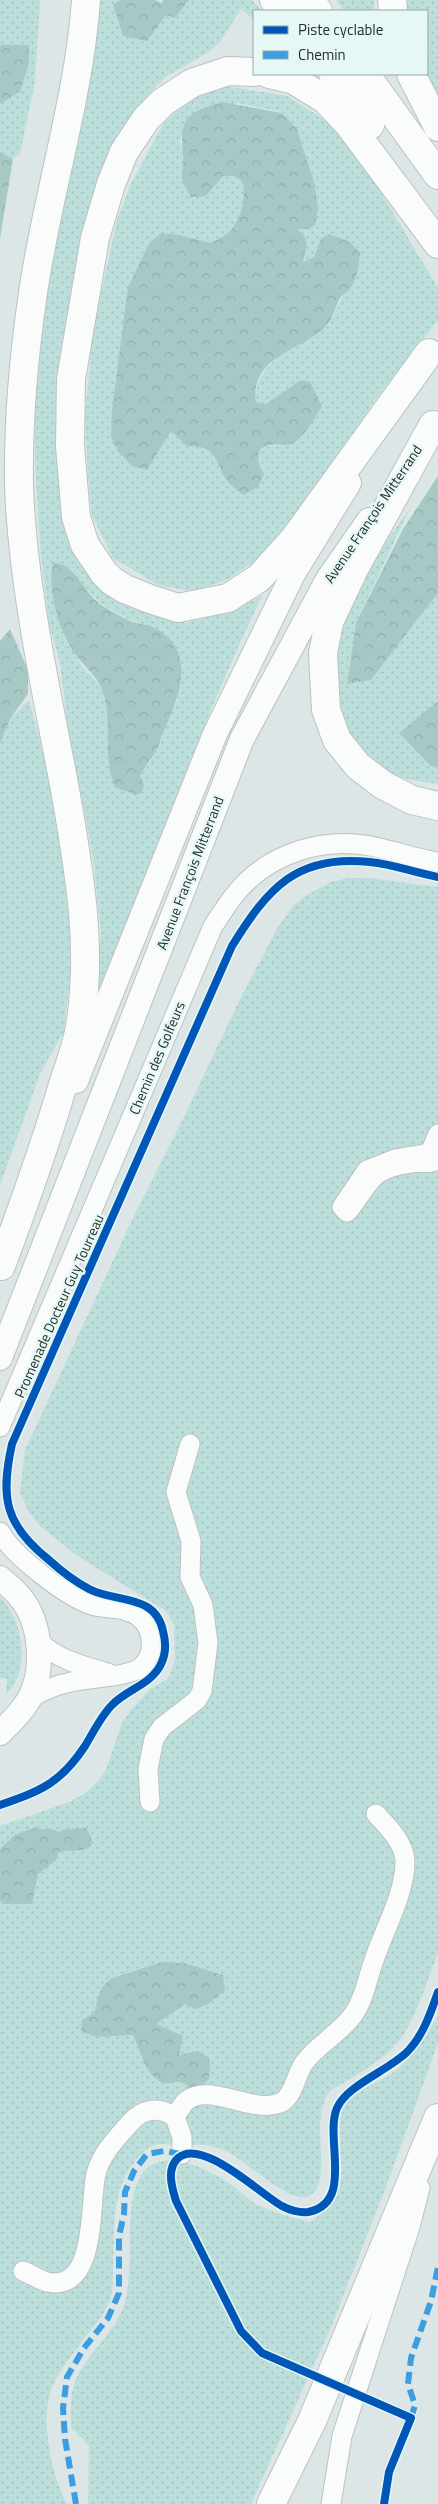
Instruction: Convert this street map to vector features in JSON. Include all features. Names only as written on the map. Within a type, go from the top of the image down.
[{"type":"highway","points":[[1,1268],[45,1146],[80,1027],[84,969],[85,924],[79,867],[32,607],[19,486],[22,400],[33,293],[66,125],[84,25],[86,0]]},
{"type":"highway","points":[[274,0],[283,10]]},
{"type":"highway","points":[[308,0],[317,10]]},
{"type":"highway","points":[[253,72],[228,71],[192,83],[163,102],[146,118],[124,152],[111,184],[95,238],[71,379],[70,446],[76,517],[84,545],[112,581],[150,600],[178,608],[228,598],[259,578],[295,538],[433,348]]},
{"type":"highway","points":[[273,75],[294,80],[326,100],[348,122],[438,244]]},
{"type":"highway","points":[[334,75],[372,128],[438,239]]},
{"type":"highway","points":[[366,75],[438,176]]},
{"type":"highway","points":[[412,75],[438,127]]},
{"type":"highway","points":[[436,422],[354,569],[329,622],[323,652],[323,684],[326,710],[337,740],[358,766],[382,785],[412,800],[438,806]]},
{"type":"highway","points":[[271,2504],[312,2421],[438,2119]]},
{"type":"main road","name":"Avenue François Mitterrand","points":[[1,1268],[215,734],[293,574],[433,348]]},
{"type":"main road","name":"Avenue François Mitterrand","points":[[0,1358],[242,740],[328,579],[436,422]]},
{"type":"main road","points":[[0,1578],[21,1598],[37,1632],[39,1642],[38,1670],[29,1699],[0,1733]]},
{"type":"street","name":"Chemin des Golfeurs","points":[[0,1427],[213,926],[238,891],[263,868],[290,853],[318,845],[347,843],[374,846],[438,862]]},
{"type":"street","points":[[438,1134],[430,1153],[395,1159],[367,1170],[342,1207],[347,1212],[370,1178],[376,1174],[408,1164],[426,1164],[438,1160]]},
{"type":"street","points":[[150,1802],[148,1770],[154,1739],[162,1727],[197,1700],[202,1691],[208,1642],[202,1605],[190,1577],[191,1541],[176,1492],[190,1444]]},
{"type":"street","points":[[0,1532],[21,1558],[81,1601],[94,1606],[125,1611],[138,1616],[148,1627],[152,1642],[149,1656],[141,1668],[128,1675],[112,1674],[73,1663],[50,1652],[39,1642]]},
{"type":"street","points":[[29,1699],[43,1690],[112,1674]]},
{"type":"street","points":[[175,2117],[185,2102],[194,2096],[206,2095],[257,2104],[272,2104],[283,2101],[290,2093],[305,2062],[340,2030],[354,2014],[363,1995],[395,1906],[405,1861],[395,1835],[376,1814]]},
{"type":"street","points":[[23,2271],[48,2282],[62,2282],[74,2276],[81,2267],[86,2252],[96,2175],[103,2154],[140,2112],[151,2109],[166,2111],[175,2117],[182,2137],[182,2154]]},
{"type":"street","points":[[331,2504],[342,2436],[410,2227],[438,2119]]},
{"type":"shaded area","points":[[0,0],[40,0],[35,81],[20,154],[13,159],[0,152],[0,104],[20,92],[29,63],[29,45],[0,45]]},
{"type":"shaded area","points":[[99,0],[120,0],[113,5],[123,36],[166,15],[175,18],[189,0],[252,0],[260,10],[253,10],[253,19],[241,9],[220,42],[209,52],[165,77],[145,99],[127,126],[62,500],[70,547],[91,577],[128,607],[186,623],[234,609],[262,596],[193,753],[93,1019],[101,934],[93,857],[67,721],[60,663],[49,623],[40,546],[35,462],[35,408],[44,317],[61,208],[95,49]],"holes":[[[72,570],[89,592],[118,614],[155,628],[178,699],[158,749],[140,776],[115,787],[109,763],[108,724],[104,698],[100,686],[82,666],[68,639],[58,612],[54,592]]]},
{"type":"shaded area","points":[[336,0],[374,0],[374,10],[343,10]]},
{"type":"shaded area","points":[[400,0],[438,0],[438,106],[421,75],[428,75],[428,10],[401,10]]},
{"type":"shaded area","points":[[226,86],[287,96],[336,127],[364,164],[438,288],[438,320],[373,403],[314,493],[266,553],[227,580],[193,591],[160,586],[113,558],[92,516],[85,416],[93,331],[117,220],[130,186],[163,124],[191,96]],"holes":[[[237,103],[282,112],[297,129],[315,185],[318,209],[298,228],[306,239],[306,248],[302,262],[314,257],[321,239],[350,289],[342,298],[328,325],[274,360],[260,378],[256,402],[266,404],[280,397],[291,386],[282,446],[263,448],[258,455],[258,465],[230,484],[215,456],[204,448],[187,445],[171,431],[147,470],[132,466],[118,452],[128,287],[149,243],[161,233],[211,243],[232,228],[242,209],[243,182],[233,176],[223,176],[206,196],[182,179],[183,157],[180,139]]]},
{"type":"shaded area","points":[[410,508],[356,623],[347,684],[371,680],[438,593],[438,701],[431,766],[438,768],[438,784],[396,776],[373,764],[347,736],[340,719],[337,704],[336,672],[342,626],[360,585],[375,559]]},
{"type":"shaded area","points":[[29,700],[48,771],[70,893],[70,978],[64,1031],[40,1074],[0,1185],[0,744],[10,719]]},
{"type":"shaded area","points":[[347,878],[370,878],[438,887],[438,1953],[411,2022],[399,2041],[377,2062],[331,2090],[324,2102],[320,2132],[320,2177],[317,2188],[309,2196],[301,2197],[291,2194],[226,2151],[214,2147],[158,2144],[147,2149],[135,2161],[121,2186],[115,2212],[112,2288],[108,2305],[53,2384],[48,2403],[47,2432],[52,2464],[67,2504],[0,2504],[0,1826],[69,1802],[84,1794],[98,1781],[106,1770],[122,1723],[150,1689],[168,1679],[175,1660],[174,1624],[166,1611],[76,1555],[40,1526],[29,1512],[20,1493],[25,1450],[130,1224],[185,1115],[239,1001],[278,927],[294,905],[305,896],[331,882]]},
{"type":"shaded area","points":[[0,1597],[8,1607],[19,1631],[22,1659],[14,1684],[6,1694],[7,1679],[0,1678]]},
{"type":"shaded area","points":[[438,2016],[438,2043],[386,2187],[331,2327],[251,2504],[88,2504],[89,2446],[71,2427],[72,2395],[74,2385],[83,2366],[113,2326],[124,2305],[129,2279],[131,2209],[139,2179],[148,2167],[160,2162],[187,2163],[216,2175],[264,2208],[310,2222],[331,2204],[340,2186],[340,2124],[343,2109],[347,2102],[360,2092],[390,2075],[402,2064]]},
{"type":"green space","points":[[120,0],[155,0],[162,3],[163,0],[189,0],[175,18],[166,15],[147,41],[123,36],[113,5]]},
{"type":"green space","points":[[0,45],[29,45],[29,63],[20,92],[0,104]]},
{"type":"green space","points":[[222,102],[282,113],[297,129],[315,185],[318,209],[315,225],[309,229],[298,229],[305,237],[307,244],[303,262],[314,257],[321,239],[329,234],[350,242],[360,253],[354,281],[350,289],[340,298],[329,323],[317,334],[280,356],[261,374],[256,386],[256,402],[266,404],[301,380],[310,382],[322,406],[298,440],[287,445],[277,444],[265,446],[261,449],[258,461],[264,474],[258,487],[243,495],[230,484],[211,453],[205,449],[187,446],[171,431],[147,470],[132,466],[118,452],[111,437],[112,410],[128,287],[149,243],[161,233],[179,235],[211,243],[228,233],[242,209],[243,182],[233,176],[223,176],[206,196],[191,197],[182,179],[182,133],[184,125],[200,109]]},
{"type":"green space","points":[[0,152],[13,159],[0,238]]},
{"type":"green space","points":[[438,476],[438,593],[371,680],[347,684],[356,623],[403,529]]},
{"type":"green space","points":[[53,563],[61,564],[68,568],[100,604],[133,622],[155,628],[169,638],[177,650],[181,663],[179,691],[158,748],[140,776],[144,785],[142,792],[136,795],[115,787],[109,763],[107,710],[104,698],[98,681],[79,659],[64,635],[53,599]]},
{"type":"green space","points":[[10,629],[28,670],[28,694],[10,719],[0,744],[0,641]]},
{"type":"green space","points":[[438,701],[438,768],[431,766],[399,733]]},
{"type":"green space","points":[[42,1825],[37,1829],[51,1829],[59,1832],[65,1829],[86,1828],[91,1836],[91,1846],[79,1850],[59,1852],[56,1860],[38,1874],[32,1904],[4,1904],[0,1901],[0,1849],[15,1835]]},
{"type":"green space","points":[[162,1962],[184,1963],[223,1975],[225,1990],[208,2004],[194,2009],[185,2004],[156,2024],[183,2036],[179,2055],[198,2051],[210,2059],[209,2079],[195,2091],[183,2083],[165,2083],[153,2076],[144,2063],[133,2035],[96,2037],[81,2031],[82,2020],[94,2013],[100,1990],[110,1979]]},
{"type":"marked path","points":[[76,2504],[65,2439],[63,2408],[67,2377],[84,2348],[108,2318],[119,2293],[119,2236],[124,2214],[125,2192],[134,2171],[147,2154],[164,2151],[182,2154]]},
{"type":"marked path","points":[[411,2418],[415,2405],[408,2384],[411,2358],[431,2301],[438,2267]]},
{"type":"cycle path","name":"Promenade Docteur Guy Tourreau","points":[[0,1805],[38,1790],[58,1778],[76,1759],[108,1709],[151,1677],[157,1671],[164,1656],[163,1631],[159,1619],[152,1610],[133,1601],[99,1593],[83,1586],[58,1568],[23,1535],[15,1522],[7,1495],[8,1463],[12,1444],[232,946],[258,907],[272,892],[287,879],[304,870],[323,864],[345,861],[370,862],[438,877]]},
{"type":"cycle path","points":[[384,2504],[389,2472],[411,2418],[262,2353],[241,2331],[176,2201],[171,2173],[174,2162],[178,2158],[188,2154],[201,2155],[231,2170],[272,2200],[288,2209],[308,2212],[322,2206],[331,2196],[334,2183],[334,2121],[337,2108],[349,2092],[399,2059],[413,2046],[426,2024],[438,1992]]}]
